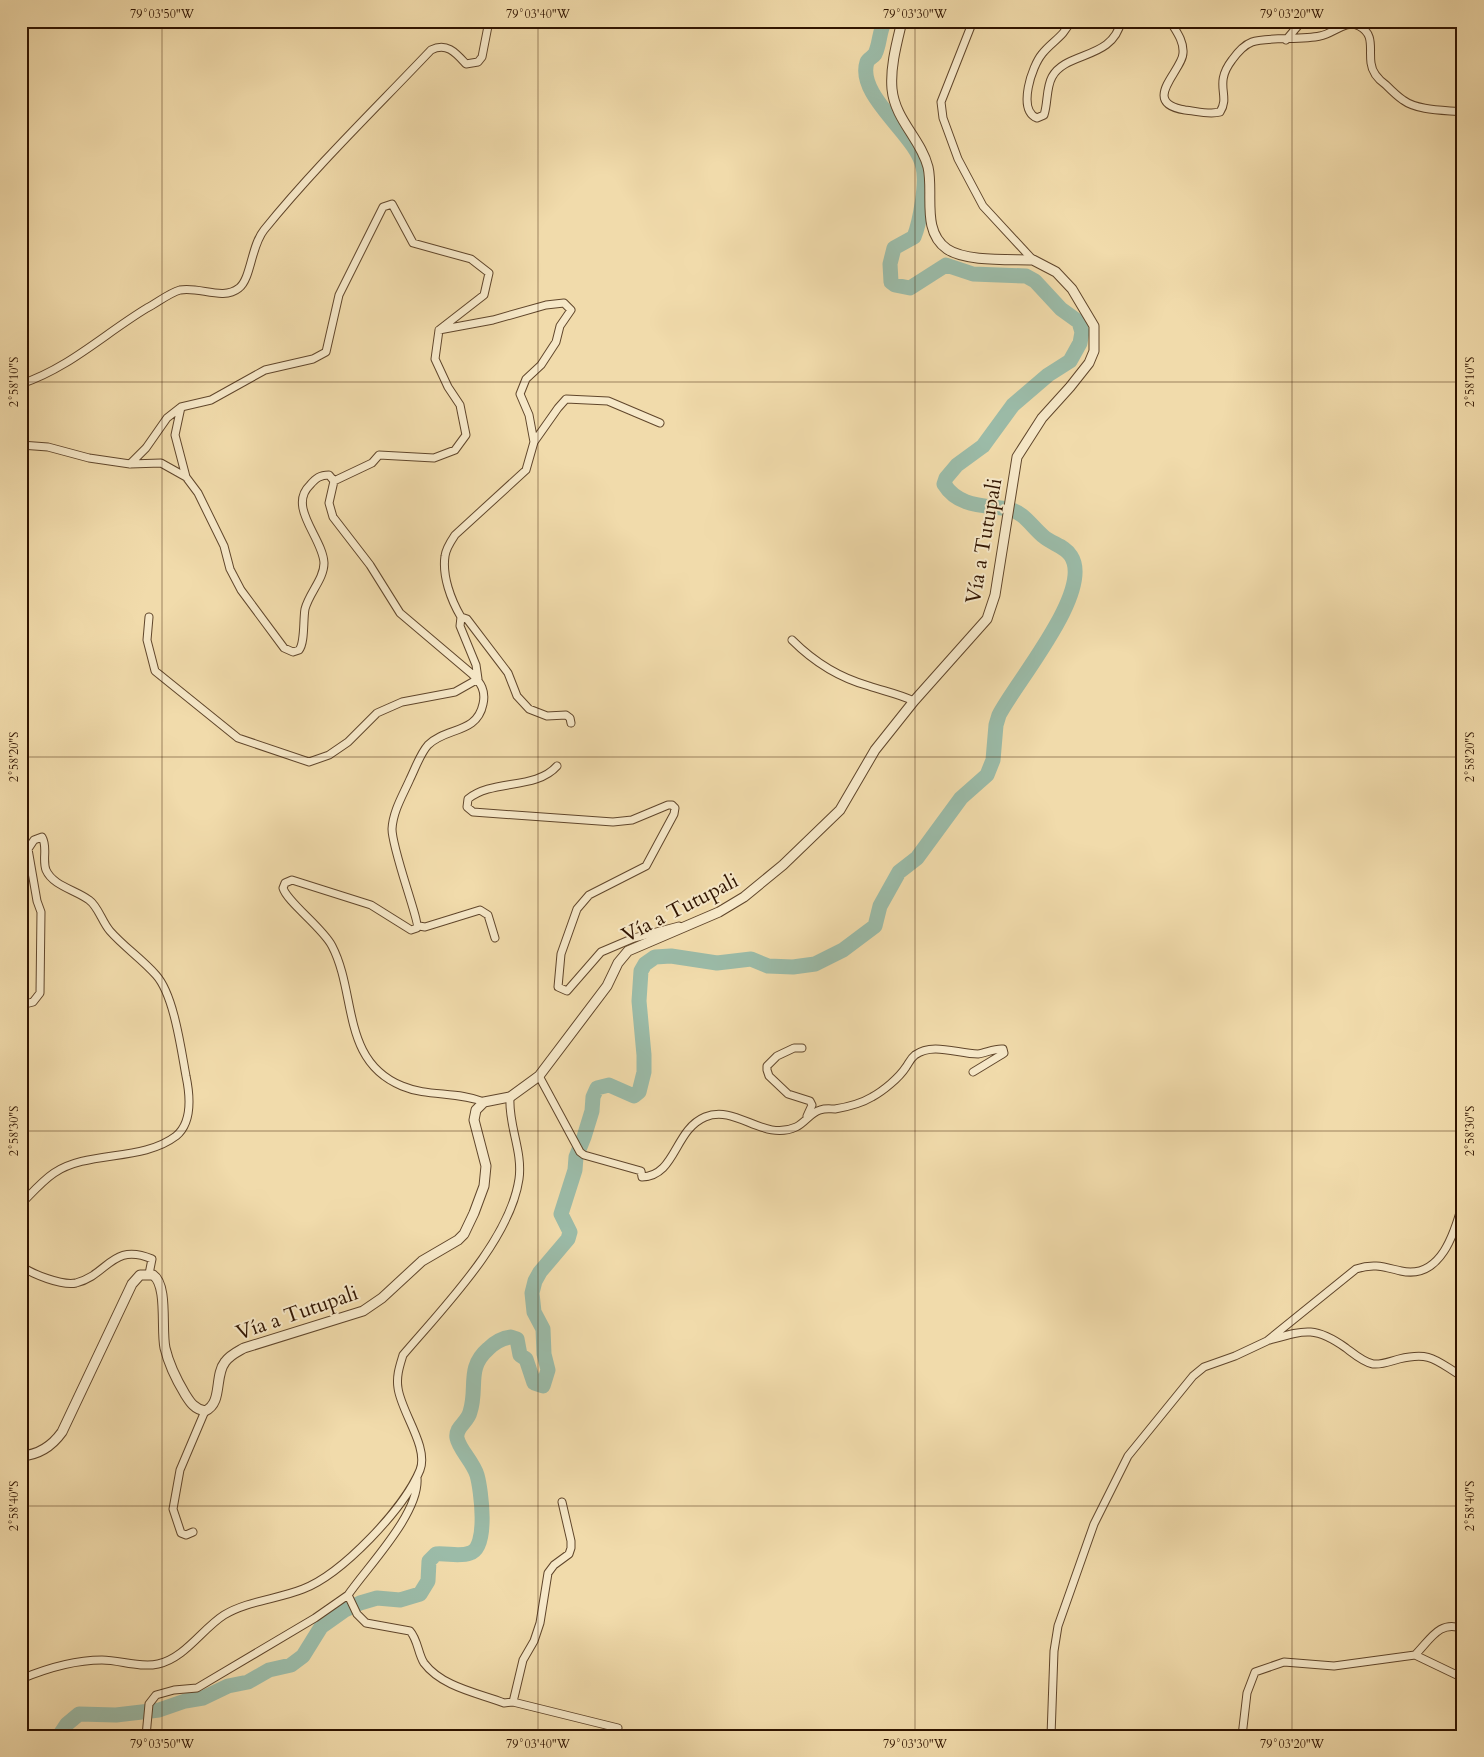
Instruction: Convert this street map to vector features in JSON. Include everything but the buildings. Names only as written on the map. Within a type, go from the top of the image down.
[{"type":"street","points":[[21,384],[72,361],[122,323],[180,290],[224,294],[239,288],[247,278],[251,257],[262,232],[298,191],[431,50],[445,47],[452,50],[466,64],[478,62],[482,57],[489,21]]},
{"type":"street","name":"Vía a Tutupali","points":[[204,1411],[214,1402],[222,1368],[233,1354],[244,1348],[363,1311],[382,1298],[422,1260],[434,1252],[450,1246],[464,1234],[484,1186],[486,1166],[474,1120],[476,1110],[484,1102],[510,1097],[539,1076],[607,986],[618,963],[628,951],[687,927],[719,912],[744,897],[783,865],[826,824],[840,810],[875,750],[914,700],[987,620],[995,595],[1017,457],[1022,446],[1042,418],[1079,375],[1094,351],[1094,326],[1072,289],[1056,272],[1033,260],[961,255],[948,250],[939,242],[932,224],[929,205],[928,169],[924,154],[900,116],[892,90],[892,69],[902,21]]},
{"type":"street","points":[[973,21],[941,102],[942,112],[958,159],[983,206],[1027,251],[1033,260]]},
{"type":"street","points":[[1070,21],[1067,30],[1041,55],[1030,80],[1027,103],[1030,112],[1037,118],[1044,115],[1052,76],[1058,70],[1112,40],[1119,30],[1121,21]]},
{"type":"street","points":[[1170,21],[1180,38],[1184,56],[1164,90],[1168,101],[1176,108],[1214,114],[1220,112],[1225,103],[1221,86],[1223,72],[1238,52],[1254,41],[1324,36],[1349,24],[1359,26],[1369,37],[1371,65],[1374,73],[1404,101],[1416,106],[1463,112]]},
{"type":"street","points":[[1286,40],[1302,21]]},
{"type":"street","points":[[130,464],[146,448],[167,418],[182,407],[212,400],[265,370],[313,359],[326,352],[340,295],[383,207],[388,203],[392,204],[396,210],[413,243],[471,259],[489,273],[484,295],[439,330],[435,359],[448,387],[460,405],[466,435],[455,450],[434,458],[379,456],[360,470],[334,481]]},
{"type":"street","points":[[439,330],[493,320],[546,305],[564,303],[571,310],[560,326],[556,342],[541,365],[526,379],[520,394],[529,415],[534,442]]},
{"type":"street","points":[[478,679],[476,665],[460,626],[461,617],[453,604],[448,586],[445,556],[449,544],[455,535],[526,470],[534,442],[566,399],[608,401],[660,424]]},
{"type":"street","points":[[182,407],[175,436],[186,477],[198,493],[220,538],[230,569],[241,590],[284,648],[293,652],[299,650],[303,645],[303,616],[306,604],[323,568],[320,545],[303,509],[305,490],[316,478],[322,475],[329,475],[334,481]]},
{"type":"street","points":[[21,446],[48,447],[89,458],[130,464],[161,463],[186,477]]},
{"type":"street","points":[[334,481],[329,503],[334,517],[370,565],[392,603],[400,613],[478,679],[482,686],[484,698],[478,717],[472,725],[440,737],[428,745],[398,804],[394,818],[393,837],[396,856],[418,926]]},
{"type":"street","points":[[150,617],[147,640],[155,671],[238,738],[309,762],[329,755],[348,742],[378,713],[402,702],[455,692],[478,679]]},
{"type":"street","points":[[461,617],[467,619],[508,673],[517,696],[529,709],[547,716],[566,715],[571,720],[571,723]]},
{"type":"street","points":[[792,640],[804,652],[834,671],[867,686],[914,700]]},
{"type":"street","points":[[557,766],[551,772],[543,775],[494,786],[474,794],[468,799],[467,807],[474,812],[613,822],[632,820],[668,805],[672,805],[675,808],[674,814],[646,866],[589,895],[576,909],[561,954],[558,987],[567,991],[601,952],[634,938],[670,928],[687,927]]},
{"type":"street","points":[[21,1005],[33,1002],[40,993],[41,912],[37,901],[28,850],[34,840],[42,836],[46,843],[46,870],[55,881],[90,900],[105,925],[124,947],[157,976],[164,988],[178,1034],[189,1089],[188,1122],[177,1135],[161,1145],[76,1164],[54,1172],[21,1204]]},
{"type":"street","points":[[484,1102],[468,1095],[408,1088],[389,1079],[377,1070],[362,1048],[353,1029],[343,973],[332,944],[306,913],[288,897],[284,890],[284,885],[292,880],[371,905],[411,930],[418,926],[441,923],[480,910],[488,915],[495,938]]},
{"type":"street","points":[[21,978],[21,998]]},
{"type":"street","points":[[802,1048],[794,1048],[777,1056],[769,1063],[767,1070],[769,1076],[788,1094],[810,1101],[812,1105],[805,1120]]},
{"type":"street","points":[[539,1076],[576,1148],[584,1155],[641,1170],[642,1177],[647,1177],[665,1168],[690,1126],[712,1114],[720,1113],[758,1127],[773,1130],[796,1127],[818,1110],[845,1107],[870,1098],[890,1083],[906,1068],[912,1058],[920,1052],[952,1050],[979,1054],[1003,1049],[1004,1052],[1001,1055],[972,1072]]},
{"type":"street","points":[[146,1736],[150,1708],[156,1695],[174,1690],[197,1688],[270,1643],[349,1598],[414,1502],[416,1478],[422,1458],[398,1387],[399,1366],[404,1354],[456,1292],[506,1223],[519,1179],[519,1164],[509,1114],[510,1097]]},
{"type":"street","points":[[1267,1341],[1356,1269],[1370,1265],[1387,1266],[1402,1272],[1416,1272],[1429,1268],[1439,1260],[1449,1241],[1463,1202]]},
{"type":"street","points":[[21,1266],[36,1276],[75,1284],[100,1271],[124,1254],[133,1254],[152,1259],[149,1274]]},
{"type":"street","points":[[21,1456],[39,1453],[56,1441],[132,1284],[140,1275],[149,1274],[156,1277],[162,1288],[163,1336],[169,1365],[192,1404],[204,1411],[180,1470],[173,1509],[180,1533],[186,1535],[193,1532]]},
{"type":"street","points":[[1051,1736],[1054,1651],[1058,1626],[1094,1524],[1128,1456],[1193,1376],[1204,1366],[1235,1356],[1267,1341],[1302,1331],[1310,1331],[1322,1334],[1359,1358],[1372,1364],[1382,1364],[1418,1355],[1427,1356],[1463,1377]]},
{"type":"street","points":[[21,1679],[62,1666],[94,1660],[147,1665],[158,1664],[170,1659],[217,1620],[234,1610],[281,1598],[306,1588],[330,1574],[385,1522],[402,1501],[416,1478]]},
{"type":"street","points":[[513,1702],[523,1660],[534,1641],[540,1623],[548,1573],[554,1565],[569,1554],[571,1548],[562,1502]]},
{"type":"street","points":[[349,1598],[357,1614],[370,1624],[410,1631],[423,1662],[432,1672],[449,1683],[504,1703],[513,1702],[618,1728]]},
{"type":"street","points":[[1415,1655],[1441,1628],[1453,1625],[1463,1628]]},
{"type":"street","points":[[1242,1736],[1247,1693],[1255,1672],[1261,1668],[1284,1662],[1334,1666],[1415,1655],[1463,1678]]},
{"type":"waterway","points":[[59,1736],[67,1724],[79,1714],[116,1715],[159,1710],[185,1701],[203,1698],[228,1686],[248,1682],[269,1670],[291,1665],[303,1656],[321,1627],[345,1610],[377,1598],[400,1600],[420,1594],[428,1581],[429,1561],[436,1554],[462,1555],[476,1549],[482,1530],[482,1505],[479,1482],[475,1470],[460,1447],[457,1434],[469,1416],[477,1363],[481,1356],[499,1341],[511,1337],[517,1339],[520,1355],[526,1359],[534,1383],[543,1386],[548,1370],[544,1354],[543,1329],[534,1312],[532,1293],[540,1272],[568,1239],[570,1232],[561,1214],[575,1170],[576,1157],[592,1111],[593,1097],[597,1088],[609,1085],[634,1096],[639,1092],[644,1072],[639,1001],[641,971],[645,964],[655,957],[671,956],[717,963],[751,959],[768,966],[793,967],[815,964],[843,950],[875,926],[880,906],[899,872],[917,858],[961,798],[987,775],[993,760],[996,725],[999,715],[1050,637],[1063,613],[1072,591],[1075,572],[1071,556],[1062,547],[1043,536],[1019,513],[1008,509],[972,504],[964,501],[950,492],[944,484],[946,478],[957,465],[983,446],[1013,405],[1048,375],[1070,361],[1080,343],[1082,332],[1079,322],[1061,309],[1035,281],[1026,276],[973,274],[946,265],[910,288],[895,285],[891,282],[890,264],[894,248],[914,237],[921,212],[924,174],[918,155],[878,102],[870,88],[866,75],[867,62],[875,54],[885,21]]}]
